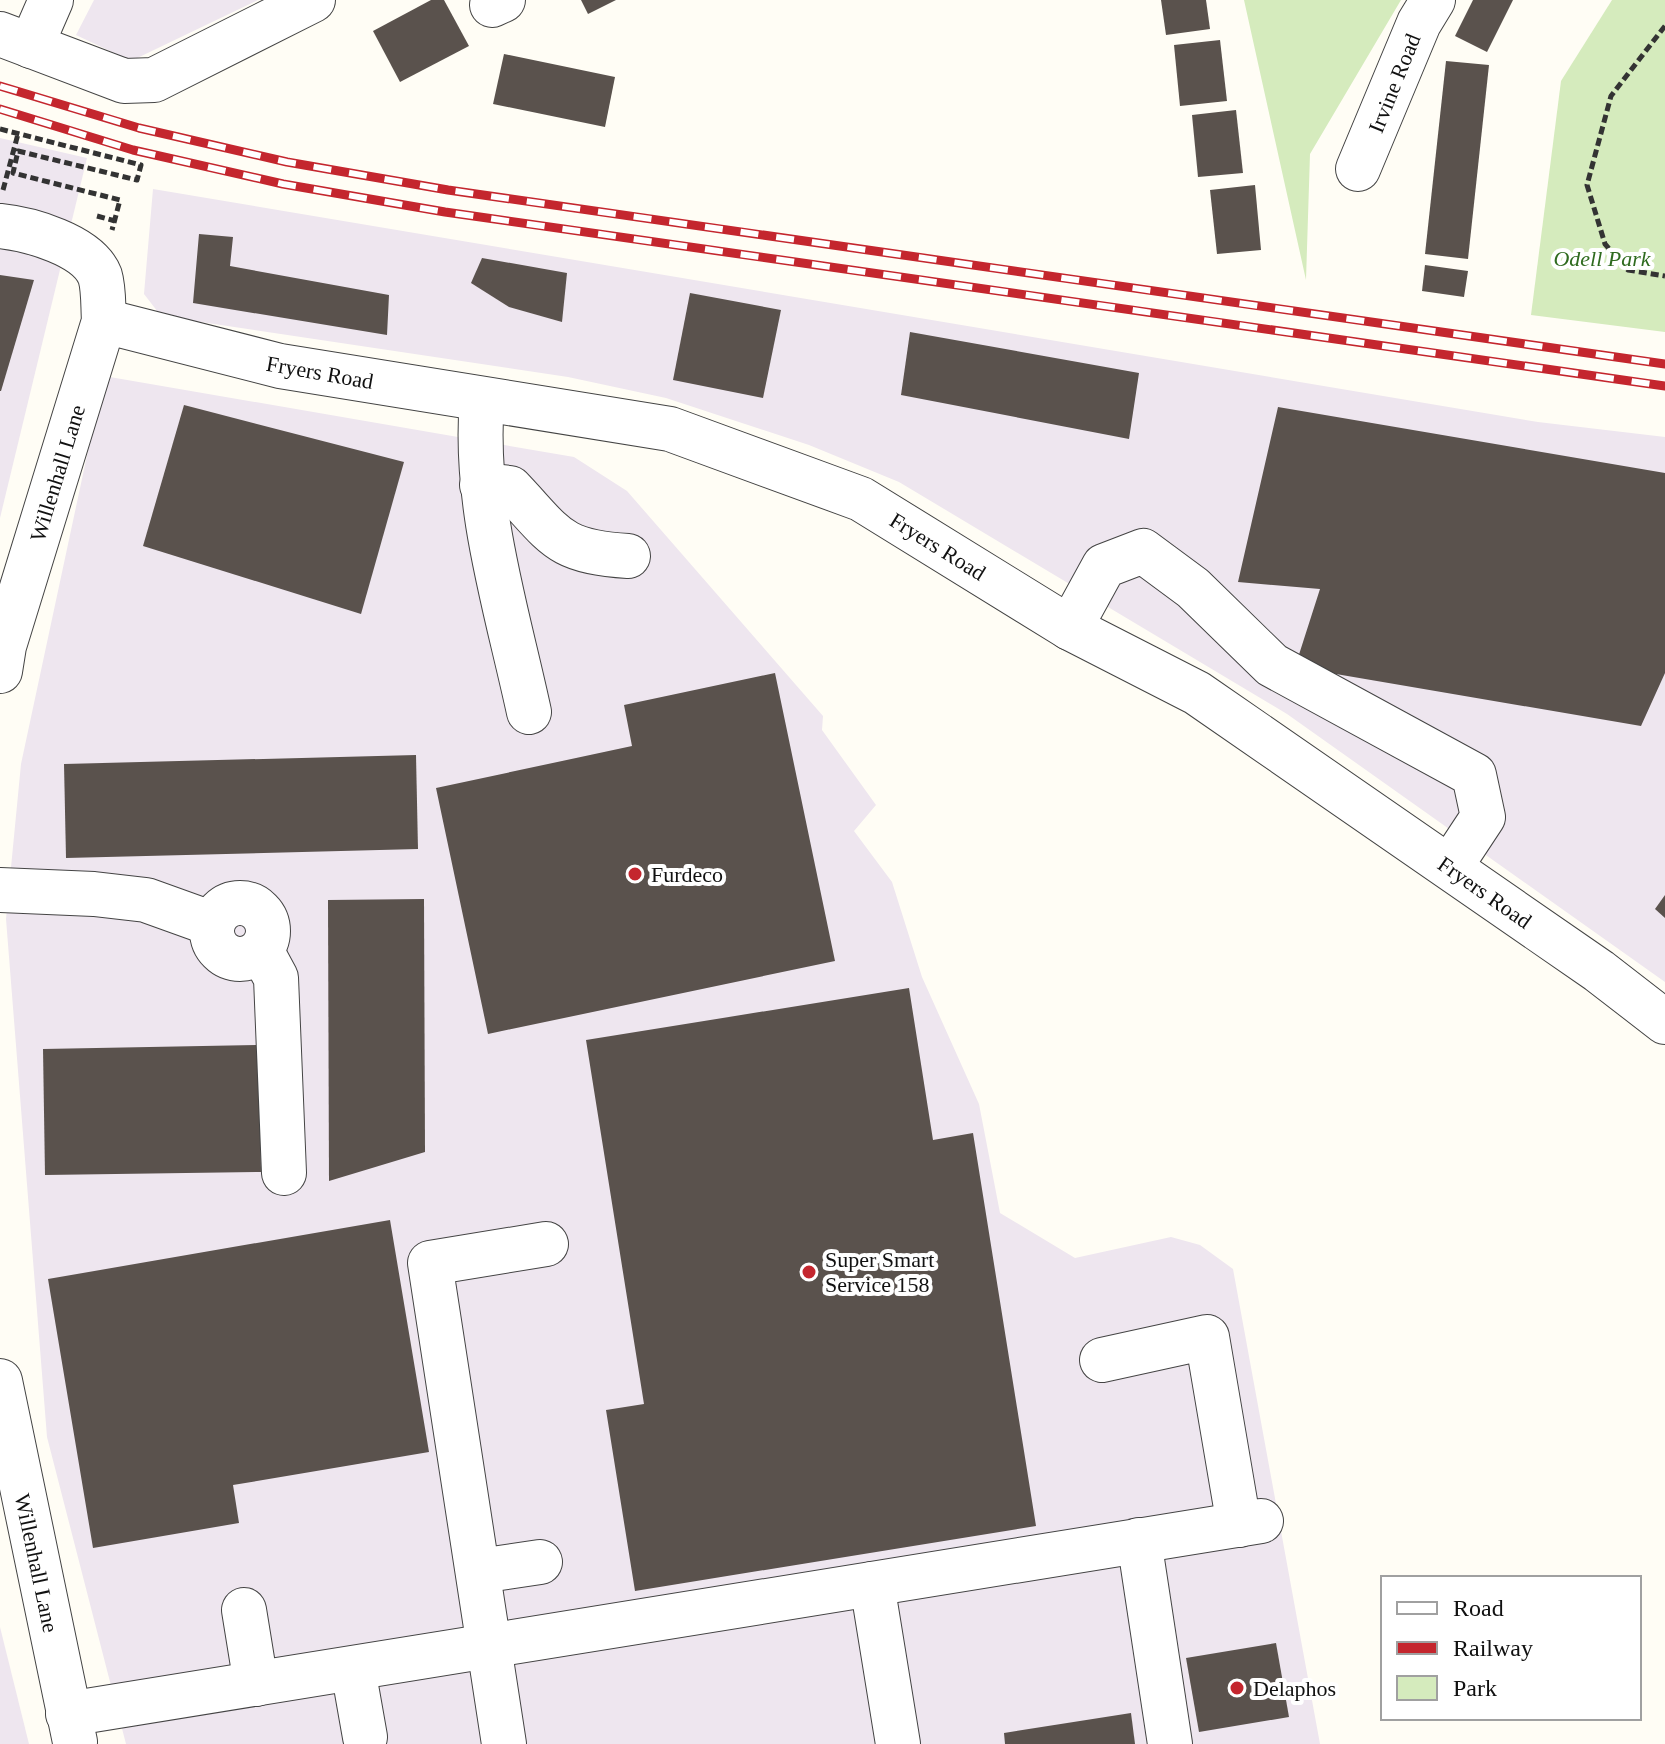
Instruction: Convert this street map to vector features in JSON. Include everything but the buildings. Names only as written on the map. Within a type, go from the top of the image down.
[{"type":"street","points":[[51,0],[16,40],[124,81],[154,80],[313,0]]},
{"type":"street","name":"Irvine Road","points":[[1358,169],[1419,23],[1433,0]]},
{"type":"street","points":[[2,209],[21,228],[72,247],[99,275]]},
{"type":"street","name":"Willenhall Lane","points":[[1,653],[104,321],[99,275]]},
{"type":"street","name":"Fryers Road","points":[[104,321],[280,366],[670,429],[861,499],[1070,628],[1197,693],[1599,971],[1665,1022]]},
{"type":"street","points":[[482,400],[478,449],[482,485],[529,712]]},
{"type":"street","points":[[482,485],[510,488],[543,526],[572,548],[628,556]]},
{"type":"street","points":[[1070,628],[1104,566],[1143,551],[1193,588],[1272,665],[1474,775],[1483,817],[1450,867]]},
{"type":"street","points":[[0,890],[94,894],[146,900],[210,923],[224,906],[246,903],[260,909],[270,930],[262,952],[276,978],[284,1173]]},
{"type":"street","points":[[504,1744],[430,1263],[546,1244]]},
{"type":"street","points":[[72,1729],[256,1684],[1250,1523],[1207,1337],[1102,1360]]},
{"type":"street","name":"Willenhall Lane","points":[[0,1381],[72,1729]]},
{"type":"street","points":[[1139,1540],[1170,1744]]},
{"type":"street","points":[[479,1571],[540,1562]]},
{"type":"street","points":[[872,1584],[898,1744]]},
{"type":"street","points":[[244,1610],[256,1684]]},
{"type":"street","points":[[353,1669],[365,1737]]},
{"type":"path","points":[[1665,26],[1611,96],[1587,185],[1605,244],[1628,270],[1665,276]]},
{"type":"path","points":[[0,129],[141,165],[137,180],[18,151],[13,173],[120,200],[99,275]]},
{"type":"path","points":[[2,209],[18,134]]},
{"type":"shaded area","points":[[94,0],[258,0],[131,61],[76,35]]},
{"type":"shaded area","points":[[0,138],[87,158],[0,518]]},
{"type":"shaded area","points":[[153,189],[1538,422],[1665,437],[1665,982],[1287,714],[899,482],[809,445],[666,398],[568,377],[161,316],[144,294]]},
{"type":"shaded area","points":[[104,376],[574,457],[627,491],[823,716],[822,730],[876,805],[854,831],[892,882],[922,977],[979,1104],[1000,1213],[1075,1258],[1171,1237],[1200,1245],[1233,1269],[1320,1744],[126,1744],[47,1437],[6,919],[21,764]]},
{"type":"shaded area","points":[[0,1627],[29,1744],[0,1744]]},
{"type":"green space","points":[[1244,0],[1401,0],[1310,154],[1306,280]]},
{"type":"green space","name":"Odell Park","points":[[1612,0],[1665,0],[1665,332],[1531,315],[1561,81]]},
{"type":"railway","points":[[0,86],[139,128],[287,162],[448,190],[1665,364]]},
{"type":"railway","points":[[0,109],[133,150],[283,184],[445,212],[1665,386]]},
{"type":"place","name":"Furdeco","points":[[635,874]]},
{"type":"place","name":"Super Smart Service 158","points":[[809,1272]]},
{"type":"place","name":"Delaphos","points":[[1237,1688]]}]
